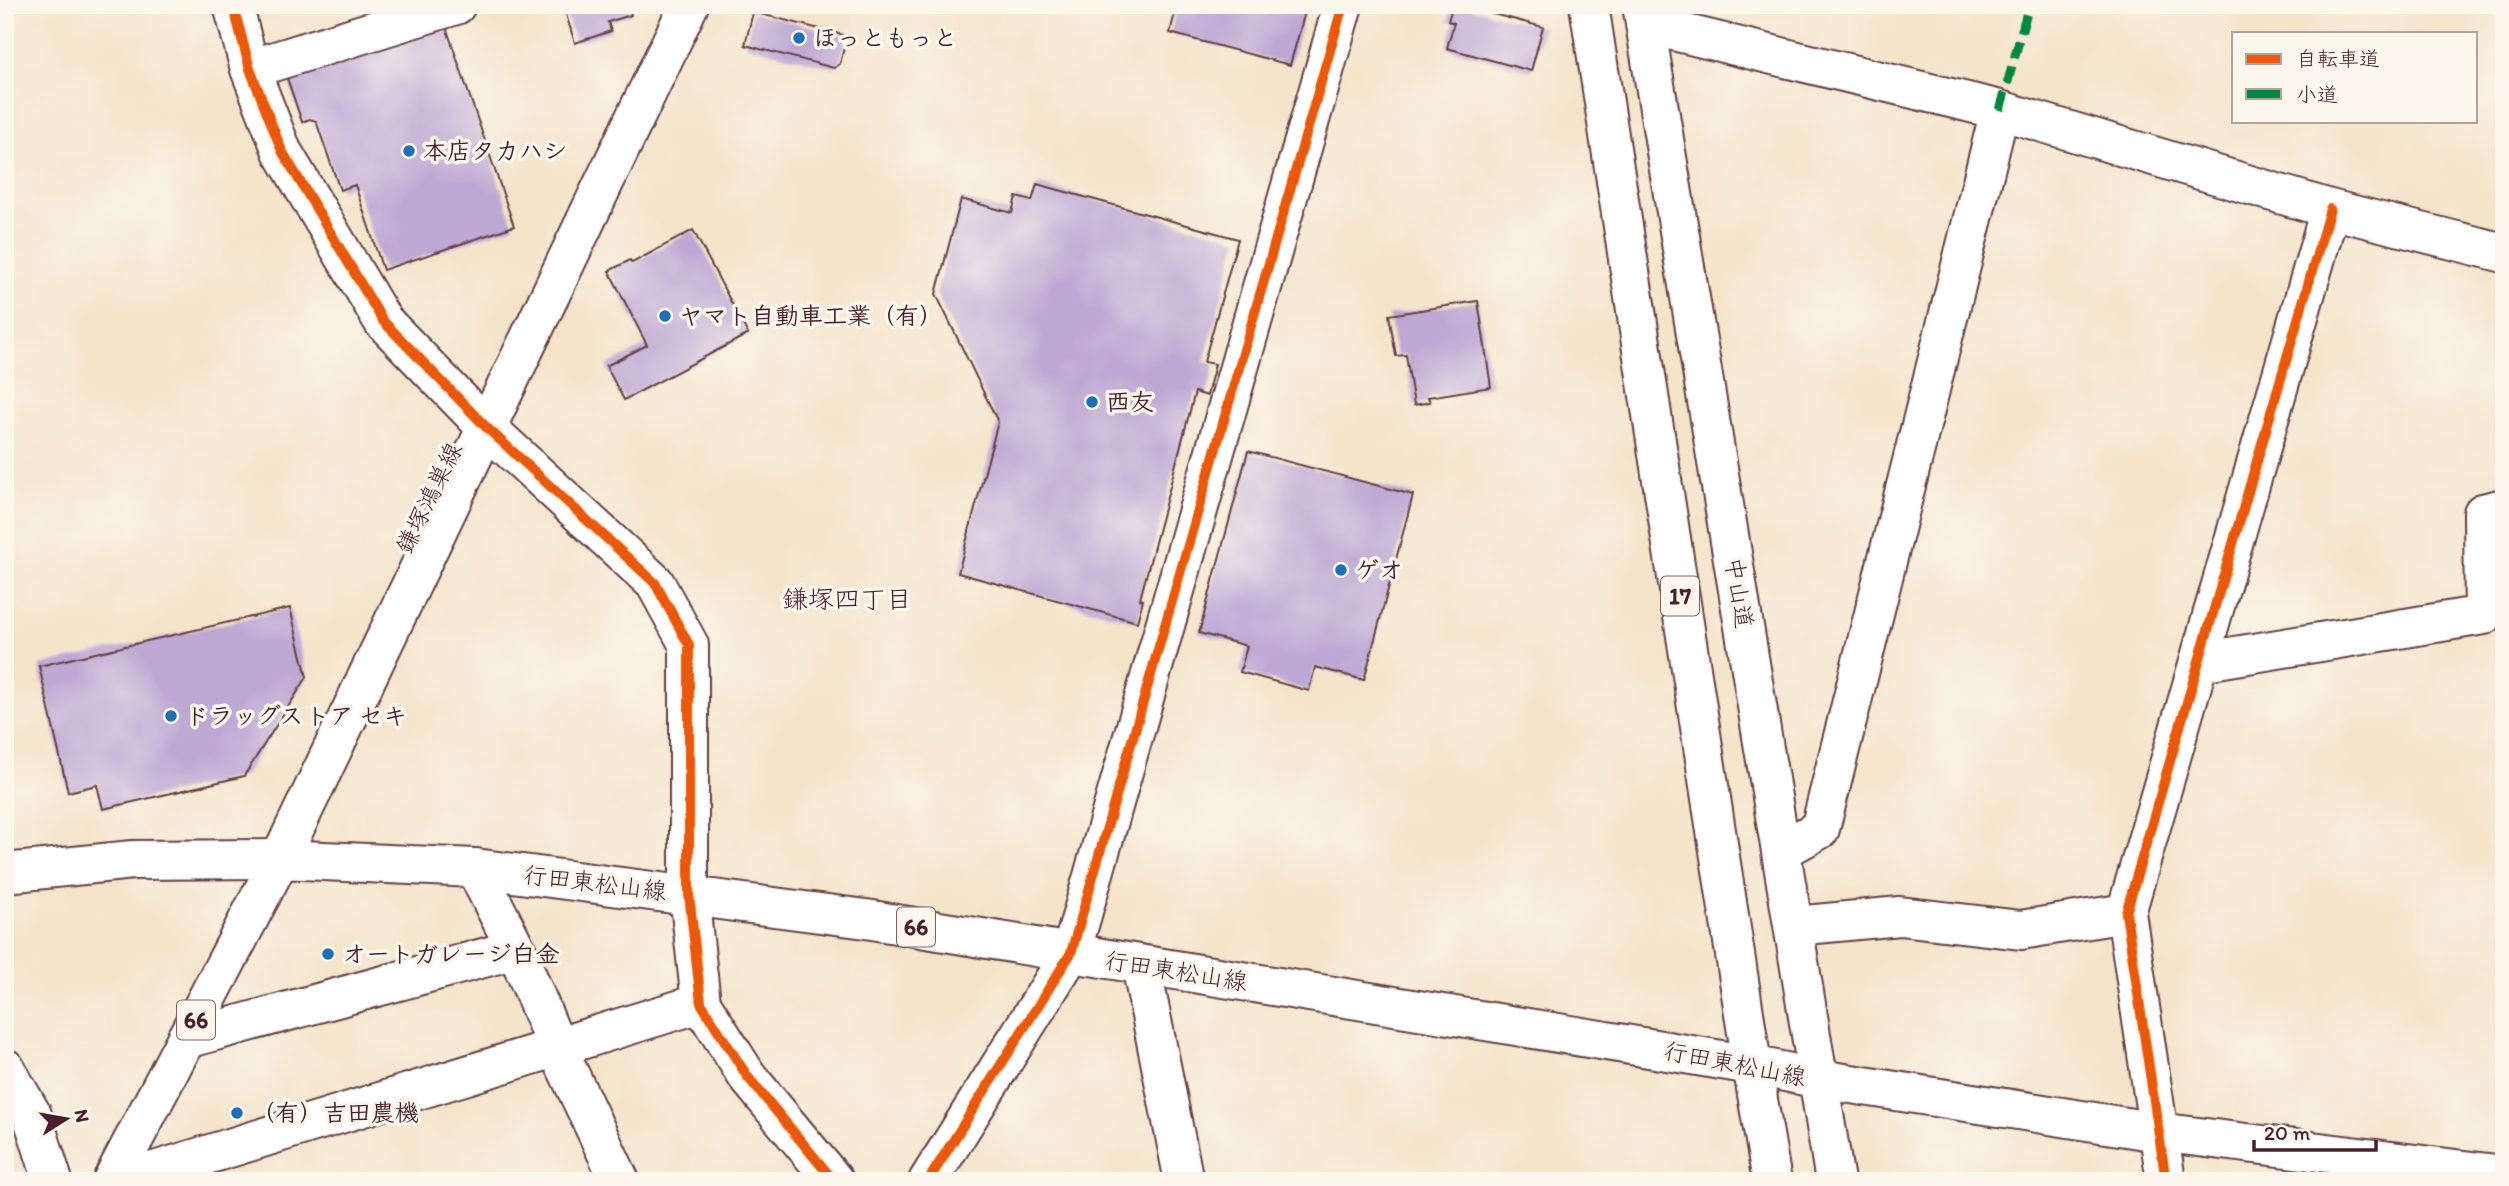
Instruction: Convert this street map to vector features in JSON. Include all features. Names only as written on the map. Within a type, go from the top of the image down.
[{"type":"main road","points":[[233,5],[250,69],[282,151],[383,321],[486,427],[655,583],[689,645],[689,894],[701,1003],[747,1076],[834,1181]]},
{"type":"main road","points":[[250,69],[456,5]]},
{"type":"main road","name":"鎌塚鴻巣線","points":[[280,859],[689,5]]},
{"type":"main road","points":[[928,1181],[1071,953],[1343,5]]},
{"type":"main road","name":"17","points":[[1583,7],[1772,1181]]},
{"type":"main road","points":[[1643,14],[2000,110],[2330,209],[2504,253]]},
{"type":"main road","name":"中山道","points":[[1643,14],[1835,1181]]},
{"type":"main road","points":[[1782,850],[1819,829],[2000,110]]},
{"type":"main road","points":[[2166,1181],[2126,913],[2330,209]]},
{"type":"main road","points":[[2199,662],[2484,615],[2483,513],[2504,508]]},
{"type":"main road","name":"行田東松山線","points":[[5,873],[133,860],[280,859],[475,868],[866,919],[1752,1065],[1819,1079],[2158,1132],[2504,1175]]},
{"type":"main road","name":"66","points":[[112,1181],[280,859]]},
{"type":"main road","points":[[475,868],[516,949],[557,1048],[620,1181]]},
{"type":"main road","points":[[1794,926],[1900,916],[2021,930],[2126,913]]},
{"type":"main road","points":[[186,1039],[516,949]]},
{"type":"main road","points":[[1141,965],[1184,1181]]},
{"type":"main road","points":[[122,1181],[701,1003]]},
{"type":"main road","points":[[5,1068],[32,1115],[53,1181]]},
{"type":"building","points":[[563,5],[628,5],[631,15],[608,22],[611,31],[575,43]]},
{"type":"building","points":[[1177,5],[1307,5],[1290,65],[1170,33]]},
{"type":"building","points":[[1459,5],[1543,27],[1531,71],[1447,48],[1454,23],[1448,21],[1452,8],[1458,9]]},
{"type":"building","points":[[753,12],[847,36],[840,64],[834,68],[745,45]]},
{"type":"building","points":[[444,21],[514,226],[383,270],[355,185],[340,190],[316,121],[310,119],[302,122],[286,75]]},
{"type":"building","points":[[1037,184],[1238,239],[1204,362],[1215,364],[1207,396],[1195,392],[1140,599],[1143,600],[1137,622],[958,573],[998,422],[936,294],[961,199],[1012,213],[1016,197],[1032,201]]},
{"type":"building","points":[[693,230],[748,334],[624,400],[606,366],[647,345],[609,271],[630,260],[632,263]]},
{"type":"building","points":[[1478,301],[1491,387],[1428,397],[1430,402],[1414,405],[1406,355],[1396,356],[1389,315]]},
{"type":"building","points":[[1248,451],[1413,495],[1364,680],[1315,667],[1309,691],[1240,672],[1247,646],[1199,633]]},
{"type":"building","points":[[290,608],[307,677],[244,776],[103,809],[97,785],[68,792],[39,666]]},
{"type":"marked path","points":[[2000,110],[2029,5]]},
{"type":"cycle path","points":[[233,5],[250,69],[282,151],[383,321],[486,427],[655,583],[689,645],[689,894],[701,1003],[747,1076],[834,1181]]},
{"type":"cycle path","points":[[928,1181],[1071,953],[1343,5]]},
{"type":"cycle path","points":[[2166,1181],[2126,913],[2330,209]]},
{"type":"place","name":"ほっともっと","points":[[799,38]]},
{"type":"place","name":"本店タカハシ","points":[[409,151]]},
{"type":"place","name":"ヤマト自動車工業（有）","points":[[665,316]]},
{"type":"place","name":"西友","points":[[1092,402]]},
{"type":"place","name":"ゲオ","points":[[1341,570]]},
{"type":"place","name":"ドラッグストア セキ","points":[[171,716]]},
{"type":"place","name":"オートガレージ白金","points":[[328,954]]},
{"type":"place","name":"（有）吉田農機","points":[[237,1113]]},
{"type":"district","name":"鎌塚四丁目","points":[[847,599]]}]
